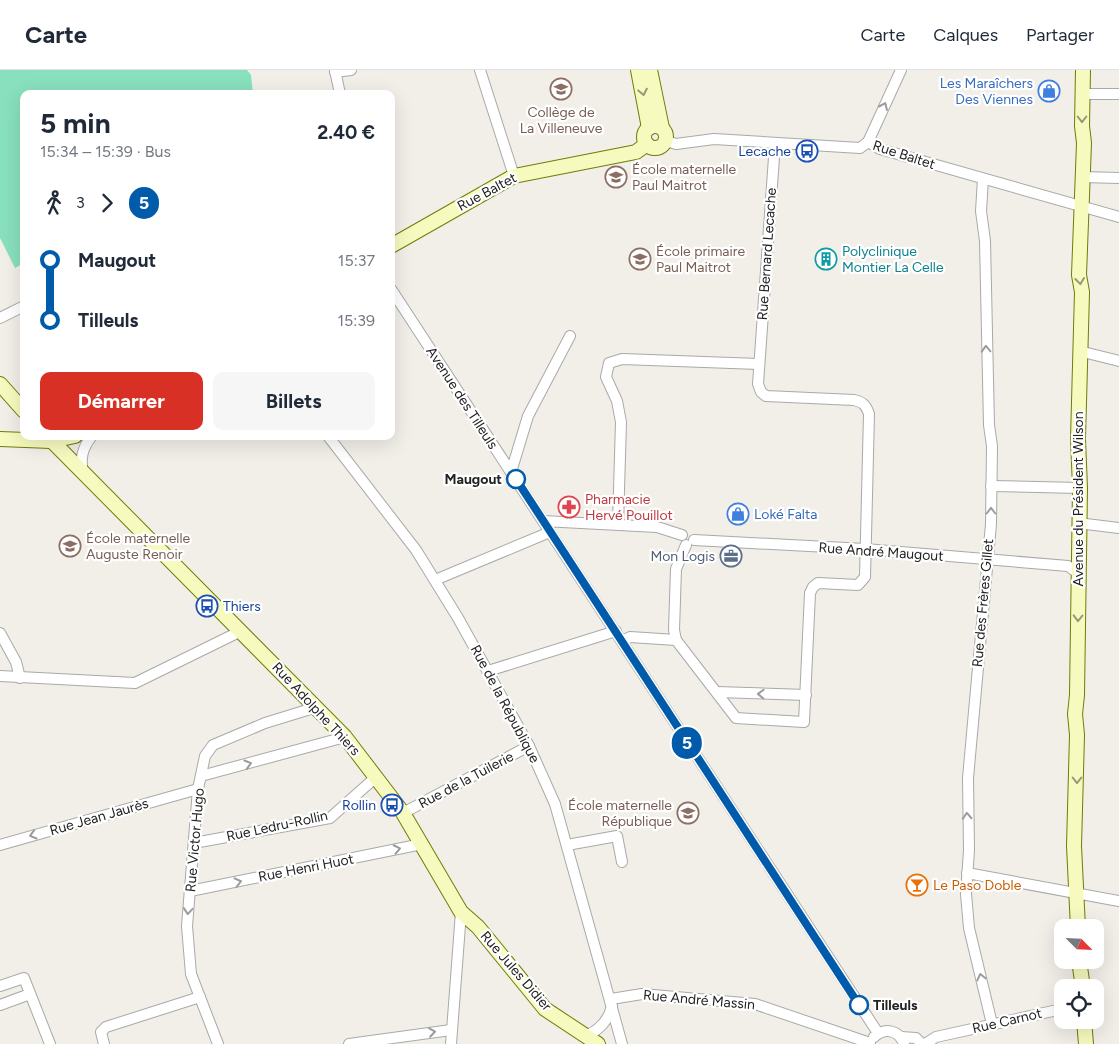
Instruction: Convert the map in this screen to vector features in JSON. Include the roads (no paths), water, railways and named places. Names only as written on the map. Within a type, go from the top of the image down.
[{"type":"street","points":[[339,90],[335,71],[351,70]]},
{"type":"street","points":[[480,70],[514,176]]},
{"type":"street","points":[[638,70],[659,132]]},
{"type":"street","points":[[650,70],[659,132]]},
{"type":"street","points":[[868,142],[901,70]]},
{"type":"street","name":"Avenue du Président Wilson","points":[[1078,919],[1074,846],[1073,570],[1079,557],[1079,351],[1082,324],[1079,274],[1084,143],[1083,70]]},
{"type":"street","points":[[1082,94],[1119,94]]},
{"type":"street","name":"Rue Baltet","points":[[395,244],[514,176],[636,152],[647,144],[644,138],[659,132],[676,144],[714,139],[860,148],[868,142],[880,150],[1119,217]]},
{"type":"street","name":"Rue Bernard Lecache","points":[[774,143],[758,384],[761,392],[766,396],[854,400],[862,402],[867,406],[869,414],[865,549]]},
{"type":"street","points":[[1082,178],[1119,178]]},
{"type":"street","name":"Rue des Frères Gillet","points":[[983,179],[981,211],[985,241],[991,524],[968,778],[969,850],[966,910],[992,1024]]},
{"type":"street","name":"Avenue des Tilleuls","points":[[395,295],[616,631],[735,817],[768,863],[775,879],[878,1033]]},
{"type":"street","points":[[0,318],[20,308]]},
{"type":"street","points":[[511,472],[528,416],[570,336]]},
{"type":"street","points":[[1079,351],[1119,360]]},
{"type":"street","points":[[543,521],[618,524],[621,422],[617,401],[606,378],[609,363],[622,359],[760,364]]},
{"type":"street","points":[[0,384],[20,406]]},
{"type":"street","points":[[0,434],[20,432]]},
{"type":"street","points":[[0,439],[20,439]]},
{"type":"street","name":"Rue Adolphe Thiers","points":[[51,440],[317,706],[345,737],[403,813],[461,912]]},
{"type":"street","points":[[83,474],[82,452],[90,440]]},
{"type":"street","name":"Rue de la République","points":[[331,440],[416,550],[488,671],[529,746],[555,804],[612,1002],[622,1044]]},
{"type":"street","points":[[991,486],[1080,488]]},
{"type":"street","points":[[1078,523],[1119,528]]},
{"type":"street","name":"Rue André Maugout","points":[[618,524],[657,527],[682,535],[690,533],[690,542],[865,549],[987,559],[1073,570]]},
{"type":"street","points":[[435,580],[550,532]]},
{"type":"street","points":[[690,542],[676,569],[674,630],[676,640],[736,718],[804,722],[810,593],[813,587],[818,584],[858,585],[864,577],[865,549]]},
{"type":"street","points":[[0,676],[136,683],[241,630]]},
{"type":"street","points":[[488,671],[616,631]]},
{"type":"street","points":[[0,633],[16,662],[20,678]]},
{"type":"street","points":[[622,641],[630,637],[676,640]]},
{"type":"street","points":[[717,692],[806,695]]},
{"type":"street","name":"Rue Victor Hugo","points":[[218,1044],[192,974],[188,950],[187,926],[198,789],[205,756],[213,745],[265,723],[317,706]]},
{"type":"street","points":[[201,776],[345,737]]},
{"type":"street","name":"Rue de la Tuilerie","points":[[403,813],[529,746]]},
{"type":"street","name":"Rue Ledru-Rollin","points":[[194,843],[330,818],[376,777]]},
{"type":"street","name":"Rue Jean Jaurès","points":[[0,845],[198,789]]},
{"type":"street","points":[[567,844],[617,836],[622,862]]},
{"type":"street","name":"Rue Henri Huot","points":[[190,891],[422,844]]},
{"type":"street","points":[[967,873],[1119,901]]},
{"type":"street","points":[[451,1044],[461,912]]},
{"type":"street","name":"Rue Jules Didier","points":[[461,912],[478,927],[545,1009],[598,1044]]},
{"type":"street","points":[[0,986],[24,978],[50,1044]]},
{"type":"street","points":[[0,1005],[30,994]]},
{"type":"street","name":"Rue André Massin","points":[[612,1002],[642,994],[755,1004],[870,1044]]},
{"type":"street","points":[[104,1044],[101,1032],[106,1027],[200,997]]},
{"type":"street","points":[[584,1036],[595,1032],[607,1018],[612,1002]]},
{"type":"street","name":"Rue Carnot","points":[[923,1044],[936,1037],[1054,1011]]},
{"type":"street","points":[[1085,1029],[1086,1044]]},
{"type":"street","points":[[349,1044],[451,1030]]},
{"type":"street","points":[[870,1044],[878,1033],[890,1031],[903,1041],[916,1038],[923,1044]]},
{"type":"place","name":"Collège de La Villeneuve","points":[[561,89]]},
{"type":"place","name":"Les Maraîchers Des Viennes","points":[[1049,91]]},
{"type":"place","name":"Lecache","points":[[807,151]]},
{"type":"place","name":"École maternelle Paul Maitrot","points":[[616,177]]},
{"type":"place","name":"École primaire Paul Maitrot","points":[[640,259]]},
{"type":"place","name":"Polyclinique Montier La Celle","points":[[826,259]]},
{"type":"place","name":"Maugout","points":[[516,479]]},
{"type":"place","name":"Pharmacie Hervé Pouillot","points":[[569,507]]},
{"type":"place","name":"Loké Falta","points":[[738,514]]},
{"type":"place","name":"École maternelle Auguste Renoir","points":[[70,546]]},
{"type":"place","name":"Mon Logis","points":[[731,556]]},
{"type":"place","name":"Thiers","points":[[207,606]]},
{"type":"place","name":"Rollin","points":[[392,805]]},
{"type":"place","name":"École maternelle République","points":[[688,813]]},
{"type":"place","name":"Le Paso Doble","points":[[917,885]]},
{"type":"place","name":"Tilleuls","points":[[859,1005]]}]
